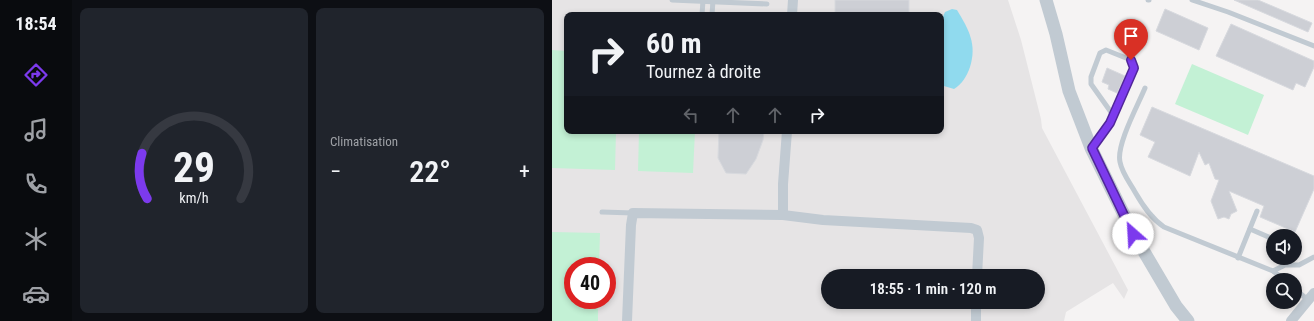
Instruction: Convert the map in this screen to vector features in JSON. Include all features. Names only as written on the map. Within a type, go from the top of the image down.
[{"type":"street","points":[[792,12],[793,0]]},
{"type":"street","points":[[1046,0],[1056,34],[1069,91],[1092,148],[1133,234],[1176,306],[1188,321]]},
{"type":"street","points":[[783,215],[787,134]]},
{"type":"street","points":[[627,321],[631,225],[633,213],[783,215],[823,220],[971,228],[977,230],[979,238],[977,269]]},
{"type":"street","points":[[1291,321],[1311,296]]},
{"type":"street","points":[[976,309],[976,321]]},
{"type":"lane","points":[[672,0],[767,4]]},
{"type":"lane","points":[[1192,0],[1228,12],[1314,46]]},
{"type":"lane","points":[[702,12],[703,1]]},
{"type":"lane","points":[[712,12],[713,1]]},
{"type":"lane","points":[[1092,148],[1110,123],[1134,68],[1131,60],[1106,50],[1100,53],[1091,77],[1091,84],[1113,115]]},
{"type":"lane","points":[[1145,88],[1123,139],[1119,153],[1120,163],[1125,175],[1145,209],[1157,223],[1164,227],[1276,273]]},
{"type":"lane","points":[[1238,258],[1257,211]]},
{"type":"lane","points":[[602,212],[633,213]]},
{"type":"lane","points":[[1250,229],[1266,236]]},
{"type":"lane","points":[[1273,271],[1285,264],[1299,265],[1314,257]]},
{"type":"shaded area","points":[[552,0],[1008,0],[1021,40],[1042,128],[1128,290],[1124,299],[1113,283],[1066,312],[1064,321],[552,321]]},
{"type":"green space","points":[[552,50],[564,51],[564,134],[616,134],[615,170],[552,168]]},
{"type":"green space","points":[[1192,64],[1264,95],[1248,135],[1175,104]]},
{"type":"green space","points":[[639,134],[695,134],[693,173],[638,171]]},
{"type":"green space","points":[[552,232],[600,233],[599,257],[564,257],[564,309],[598,309],[598,321],[552,321]]},
{"type":"water","points":[[952,9],[957,10],[971,37],[973,51],[967,74],[962,82],[954,89],[944,86],[945,12]]},
{"type":"building","points":[[835,0],[909,0],[909,12],[835,12]]},
{"type":"building","points":[[1234,0],[1258,0],[1312,23],[1308,32]]},
{"type":"building","points":[[1165,9],[1208,28],[1199,50],[1156,31]]},
{"type":"building","points":[[1231,24],[1314,61],[1314,67],[1305,87],[1296,83],[1293,90],[1216,56]]},
{"type":"building","points":[[1107,68],[1125,76],[1117,93],[1108,89],[1109,85],[1102,82]]},
{"type":"building","points":[[1152,107],[1314,176],[1314,189],[1296,229],[1288,229],[1260,217],[1264,206],[1229,191],[1237,211],[1231,214],[1229,219],[1224,217],[1218,219],[1211,201],[1219,180],[1215,179],[1209,163],[1205,165],[1199,152],[1190,176],[1148,157],[1155,142],[1140,135]]},
{"type":"building","points":[[719,134],[764,134],[756,159],[746,174],[726,173],[718,158]]},
{"type":"route","points":[[1131,60],[1134,68],[1110,123],[1092,148],[1133,234]]}]
